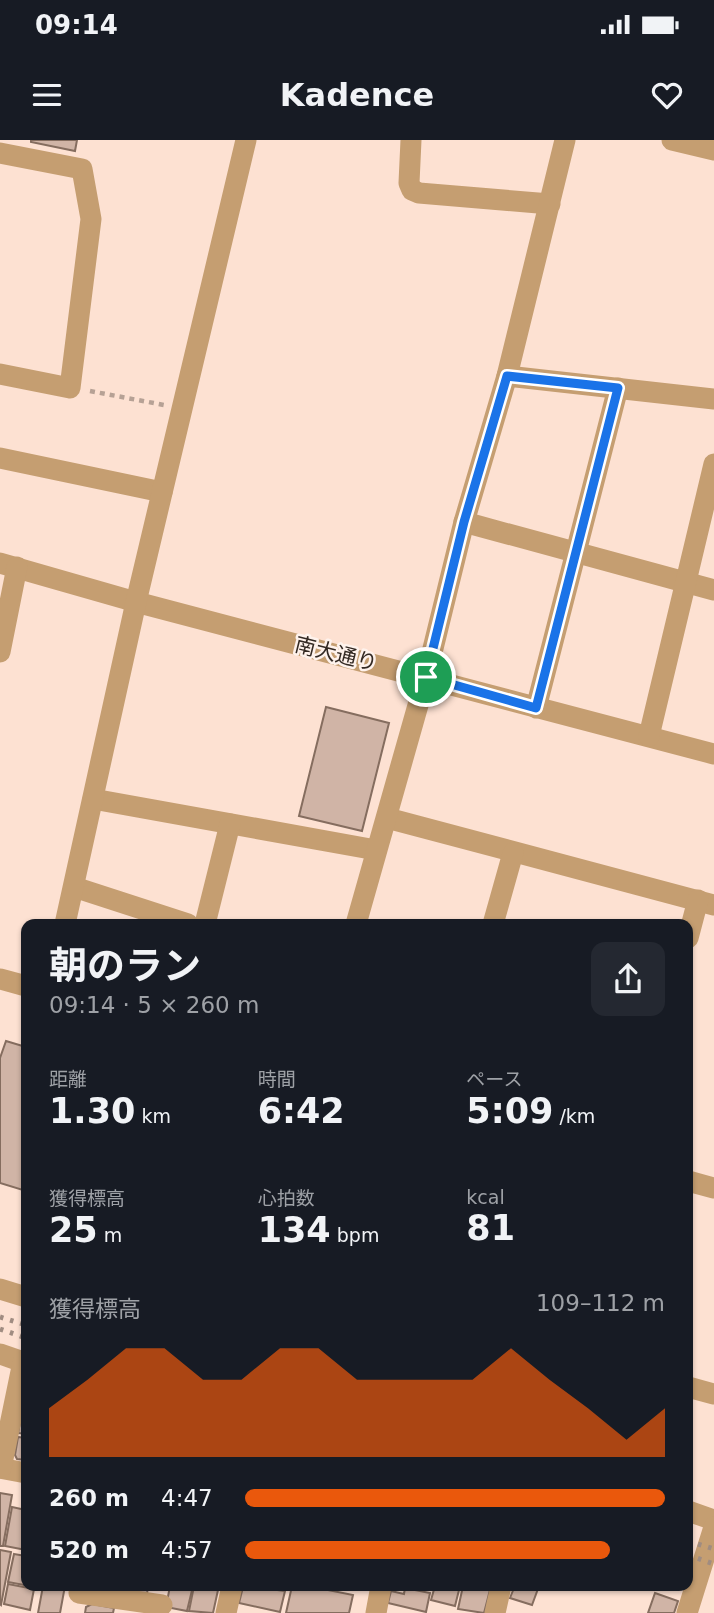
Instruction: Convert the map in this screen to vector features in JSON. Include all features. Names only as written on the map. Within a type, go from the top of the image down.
[{"type":"street","points":[[66,919],[136,602],[246,140]]},
{"type":"street","points":[[411,140],[409,183],[412,190],[418,193],[550,204]]},
{"type":"street","points":[[357,919],[426,677],[464,522],[507,376],[565,140]]},
{"type":"street","points":[[672,140],[714,150]]},
{"type":"street","points":[[0,153],[82,169],[91,219],[69,388],[0,374]]},
{"type":"street","points":[[507,376],[714,399]]},
{"type":"street","points":[[536,708],[574,551],[618,388]]},
{"type":"street","points":[[0,458],[162,492]]},
{"type":"street","points":[[649,736],[714,464]]},
{"type":"street","points":[[464,522],[714,590]]},
{"type":"street","points":[[0,652],[8,565]]},
{"type":"street","name":"南大通り","points":[[8,565],[136,602],[714,754]]},
{"type":"street","points":[[93,799],[376,850]]},
{"type":"street","points":[[387,818],[706,902],[693,928]]},
{"type":"street","points":[[206,919],[230,824]]},
{"type":"street","points":[[494,919],[513,853]]},
{"type":"street","points":[[74,887],[173,919]]},
{"type":"street","points":[[0,979],[21,985]]},
{"type":"street","points":[[693,1182],[714,1188]]},
{"type":"street","points":[[0,1289],[21,1295]]},
{"type":"street","points":[[0,1354],[21,1362]]},
{"type":"street","points":[[21,1380],[1,1468],[21,1472]]},
{"type":"street","points":[[693,1388],[714,1394]]},
{"type":"street","points":[[693,1513],[714,1520]]},
{"type":"street","points":[[688,1613],[699,1588],[714,1527]]},
{"type":"street","points":[[226,1613],[231,1591]]},
{"type":"street","points":[[376,1613],[380,1591]]},
{"type":"street","points":[[495,1613],[500,1591]]},
{"type":"street","points":[[78,1597],[162,1601]]},
{"type":"path","points":[[69,388],[182,408]]},
{"type":"building","points":[[31,140],[77,140],[75,151]]},
{"type":"building","points":[[326,707],[389,723],[362,831],[299,816]]},
{"type":"building","points":[[6,1041],[21,1046],[21,1189],[0,1183],[0,1058]]},
{"type":"building","points":[[18,1437],[21,1437],[21,1459],[15,1455]]},
{"type":"building","points":[[0,1493],[12,1495],[3,1546],[0,1546]]},
{"type":"building","points":[[12,1507],[21,1509],[21,1549],[5,1546]]},
{"type":"building","points":[[0,1550],[11,1552],[1,1605],[0,1604]]},
{"type":"building","points":[[14,1554],[21,1555],[21,1584],[8,1582]]},
{"type":"building","points":[[8,1584],[21,1586],[21,1591],[34,1591],[30,1610],[4,1604]]},
{"type":"building","points":[[42,1591],[64,1591],[60,1613],[38,1613]]},
{"type":"building","points":[[117,1591],[147,1591],[147,1594]]},
{"type":"building","points":[[169,1591],[192,1591],[187,1611],[166,1607]]},
{"type":"building","points":[[193,1591],[218,1591],[213,1613],[189,1611]]},
{"type":"building","points":[[242,1591],[285,1591],[280,1612],[239,1603]]},
{"type":"building","points":[[291,1591],[333,1591],[353,1595],[349,1613],[286,1613]]},
{"type":"building","points":[[391,1591],[404,1594],[404,1591],[430,1593],[426,1612],[388,1603]]},
{"type":"building","points":[[434,1591],[459,1591],[455,1606],[431,1600]]},
{"type":"building","points":[[462,1591],[490,1591],[484,1613],[458,1609]]},
{"type":"building","points":[[513,1591],[537,1591],[532,1605],[510,1598]]},
{"type":"building","points":[[655,1593],[678,1601],[674,1613],[648,1613]]},
{"type":"building","points":[[92,1604],[114,1608],[113,1613],[85,1613],[86,1607]]},
{"type":"railway","points":[[0,1317],[21,1323]]},
{"type":"railway","points":[[0,1329],[21,1336]]},
{"type":"railway","points":[[693,1543],[714,1549]]},
{"type":"railway","points":[[693,1557],[714,1564]]},
{"type":"route","points":[[507,376],[618,388],[574,551],[536,708],[426,677],[464,522],[507,376]]}]
